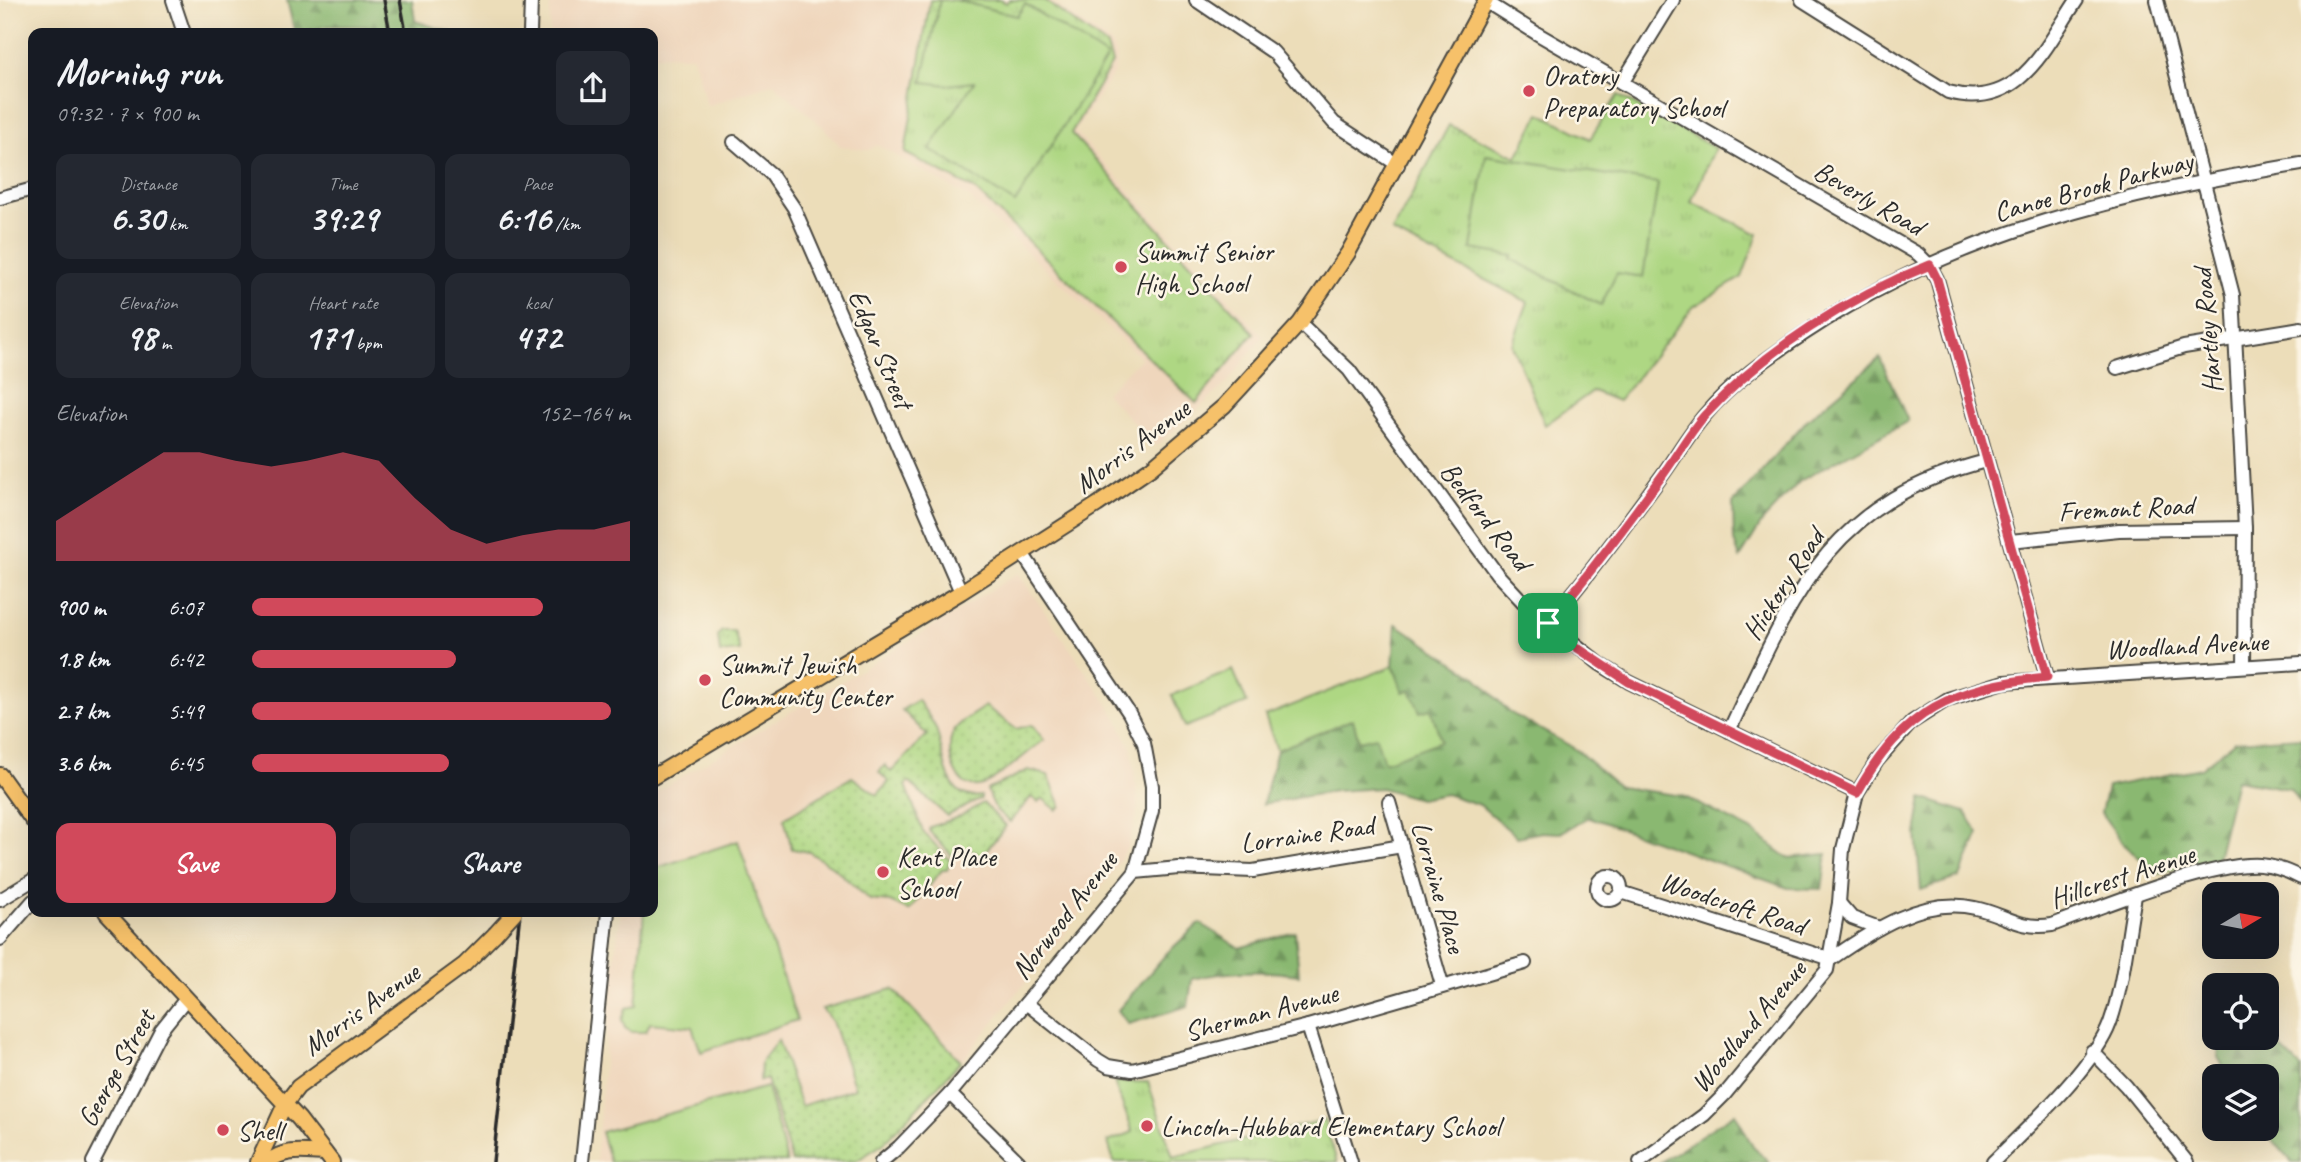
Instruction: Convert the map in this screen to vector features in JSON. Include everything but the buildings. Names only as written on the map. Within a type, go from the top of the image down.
[{"type":"main road","name":"Morris Avenue","points":[[658,774],[961,592],[1108,498],[1180,444],[1224,406],[1300,323],[1348,253],[1485,0]]},
{"type":"main road","points":[[0,775],[28,814]]},
{"type":"main road","points":[[110,917],[185,1000],[285,1104],[329,1157]]},
{"type":"main road","name":"Morris Avenue","points":[[258,1162],[285,1104],[307,1079],[464,965],[510,917]]},
{"type":"main road","points":[[268,1162],[284,1153],[329,1157]]},
{"type":"street","points":[[173,0],[182,28]]},
{"type":"street","points":[[530,28],[531,0]]},
{"type":"street","points":[[1196,0],[1273,52],[1334,123],[1398,165]]},
{"type":"street","name":"Beverly Road","points":[[1485,0],[1622,83],[1918,254],[1930,265],[1937,279],[2047,677]]},
{"type":"street","points":[[1622,83],[1673,0]]},
{"type":"street","points":[[1802,0],[1948,92],[1972,97],[2001,91],[2026,74],[2077,0]]},
{"type":"street","name":"Hartley Road","points":[[2157,0],[2206,180],[2233,295],[2245,527],[2244,666]]},
{"type":"street","name":"Edgar Street","points":[[734,142],[771,174],[794,208],[961,592]]},
{"type":"street","name":"Canoe Brook Parkway","points":[[1548,623],[1659,481],[1704,415],[1766,359],[1830,316],[1900,277],[2015,228],[2094,205],[2206,180],[2301,164]]},
{"type":"street","points":[[0,198],[28,190]]},
{"type":"street","name":"Bedford Road","points":[[1300,323],[1338,356],[1480,554],[1525,604],[1591,658],[1629,682],[1857,793]]},
{"type":"street","points":[[2117,368],[2184,347],[2235,341],[2301,328]]},
{"type":"street","name":"Hickory Road","points":[[1729,731],[1767,650],[1819,563],[1835,543],[1878,505],[1900,492],[1937,475],[1986,461]]},
{"type":"street","name":"Fremont Road","points":[[2010,541],[2119,530],[2245,527]]},
{"type":"street","name":"Norwood Avenue","points":[[881,1162],[900,1147],[950,1094],[1135,872],[1152,811],[1152,786],[1143,743],[1129,713],[1022,553]]},
{"type":"street","name":"Woodland Avenue","points":[[1640,1162],[1684,1131],[1725,1094],[1821,978],[1831,959],[1843,849],[1857,793],[1899,734],[1931,708],[1968,690],[2047,677],[2301,663]]},
{"type":"street","name":"Lorraine Place","points":[[1389,802],[1442,985]]},
{"type":"street","name":"Lorraine Road","points":[[1135,872],[1179,868],[1253,871],[1402,846]]},
{"type":"street","name":"Hillcrest Avenue","points":[[1831,959],[1879,928],[1911,913],[1962,906],[1976,908],[2020,925],[2043,926],[2200,875],[2258,865],[2280,868],[2301,878]]},
{"type":"street","points":[[0,900],[28,883]]},
{"type":"street","name":"Woodcroft Road","points":[[1620,892],[1831,959]]},
{"type":"street","points":[[1993,1162],[2057,1097],[2110,1023],[2135,896]]},
{"type":"street","points":[[1839,903],[1852,918],[1879,928]]},
{"type":"street","points":[[0,939],[28,906]]},
{"type":"street","points":[[582,1162],[606,917]]},
{"type":"street","points":[[0,919],[16,918]]},
{"type":"street","name":"Sherman Avenue","points":[[1026,1003],[1108,1066],[1132,1070],[1308,1026],[1525,963]]},
{"type":"street","name":"George Street","points":[[93,1162],[161,1030],[185,1000]]},
{"type":"street","points":[[1308,1026],[1351,1162]]},
{"type":"street","points":[[2092,1051],[2134,1094],[2187,1162]]},
{"type":"street","points":[[950,1094],[1019,1162]]},
{"type":"shaded area","name":"Summit Senior High School","points":[[550,0],[1050,0],[1111,44],[1117,57],[1114,73],[1075,131],[1263,336],[1227,383],[1156,446],[1105,393],[1141,358],[968,197],[878,145],[868,150],[840,146],[823,127],[773,83],[707,106],[693,56],[658,55],[658,28],[550,28]]},
{"type":"shaded area","name":"Kent Place School","points":[[1018,573],[1114,713],[1131,748],[1138,801],[1136,819],[1127,848],[1109,878],[967,1055],[883,1144],[856,1161],[596,1162],[610,991],[620,917],[658,917],[658,791]]},
{"type":"green space","points":[[287,0],[412,0],[415,21],[437,28],[328,26],[294,28]]},
{"type":"green space","points":[[930,0],[1000,0],[1007,3],[1009,0],[1044,0],[1107,46],[1112,63],[1071,133],[1254,333],[1196,403],[974,189],[905,153]]},
{"type":"green space","points":[[940,0],[955,0],[1017,16],[1025,4],[1107,57],[1015,203],[930,149],[974,82],[948,85],[922,82]]},
{"type":"green space","points":[[1618,95],[1715,148],[1691,202],[1758,234],[1742,277],[1693,307],[1618,401],[1593,391],[1545,425],[1512,345],[1528,302],[1392,232],[1449,125],[1517,157],[1540,113],[1590,139]]},
{"type":"green space","points":[[1486,155],[1658,183],[1643,277],[1617,273],[1601,305],[1511,259],[1513,256],[1471,249]]},
{"type":"green space","points":[[1880,358],[1908,421],[1800,481],[1764,519],[1740,558],[1734,541],[1733,503],[1808,419]]},
{"type":"green space","points":[[1396,624],[1477,678],[1509,712],[1574,748],[1619,787],[1683,796],[1751,830],[1788,858],[1827,854],[1822,889],[1788,888],[1589,817],[1560,833],[1542,832],[1517,837],[1480,805],[1446,794],[1419,799],[1381,788],[1335,791],[1263,804],[1277,750],[1353,719],[1359,741],[1432,709],[1420,713],[1410,690],[1404,693],[1393,666]]},
{"type":"green space","points":[[722,631],[734,631],[740,651],[720,653],[718,635]]},
{"type":"green space","points":[[1393,666],[1403,692],[1410,690],[1420,712],[1431,709],[1441,741],[1384,762],[1376,737],[1359,741],[1353,719],[1277,750],[1265,716]]},
{"type":"green space","points":[[1233,670],[1247,703],[1185,727],[1172,695]]},
{"type":"green space","points":[[918,700],[936,729],[952,784],[959,791],[969,796],[981,796],[981,799],[947,816],[909,782],[906,785],[923,832],[950,860],[947,870],[942,870],[909,911],[890,902],[870,900],[833,867],[809,852],[792,849],[784,818],[852,777],[877,795],[889,782],[879,772],[885,765],[891,772],[927,735],[902,710]]},
{"type":"green space","points":[[985,706],[1016,729],[1032,725],[1044,740],[996,777],[982,785],[973,786],[965,784],[959,778],[952,761],[950,743],[957,727]]},
{"type":"green space","points":[[2301,737],[2301,805],[2290,789],[2236,780],[2217,858],[2159,873],[2127,848],[2101,813],[2107,787],[2201,768],[2235,741]]},
{"type":"green space","points":[[1028,770],[1048,775],[1061,806],[1057,810],[1042,798],[1038,802],[1031,797],[1010,822],[996,810],[987,790]]},
{"type":"green space","points":[[1922,798],[1965,812],[1979,833],[1960,877],[1921,890],[1916,834]]},
{"type":"green space","points":[[983,803],[1006,826],[981,857],[973,850],[957,852],[953,857],[929,831],[930,827],[959,817]]},
{"type":"green space","points":[[738,841],[797,1020],[701,1052],[692,1027],[650,1023],[646,1032],[632,1032],[625,1028],[622,1020],[626,1008],[636,1006],[644,917],[658,917],[658,867]]},
{"type":"green space","points":[[1200,923],[1239,948],[1295,932],[1299,975],[1246,971],[1192,979],[1188,1006],[1128,1024],[1118,1010],[1167,953]]},
{"type":"green space","points":[[893,989],[961,1061],[883,1144],[856,1161],[792,1162],[767,1079],[760,1081],[761,1062],[778,1040],[801,1106],[855,1088],[832,1021],[822,1009]]},
{"type":"green space","points":[[2279,1047],[2301,1068],[2301,1162],[2292,1162],[2274,1141],[2279,1141],[2279,1064],[2222,1064],[2218,1057],[2219,1050],[2279,1050]]},
{"type":"green space","name":"Lincoln-Hubbard Elementary School","points":[[1114,1082],[1148,1082],[1173,1157],[1324,1120],[1337,1162],[1114,1162],[1108,1142],[1133,1132]]},
{"type":"green space","points":[[767,1087],[787,1162],[610,1162],[601,1132]]},
{"type":"green space","points":[[1735,1113],[1753,1147],[1769,1162],[1661,1162]]},
{"type":"railway","points":[[384,0],[389,28]]},
{"type":"railway","points":[[400,0],[405,28]]},
{"type":"railway","points":[[493,1162],[519,917]]},
{"type":"place","name":"Oratory Preparatory School","points":[[1529,91]]},
{"type":"place","name":"Summit Senior High School","points":[[1121,267]]},
{"type":"place","name":"Summit Jewish Community Center","points":[[705,680]]},
{"type":"place","name":"Kent Place School","points":[[883,872]]},
{"type":"place","name":"Lincoln-Hubbard Elementary School","points":[[1147,1126]]},
{"type":"place","name":"Shell","points":[[223,1130]]},
{"type":"route","points":[[1930,265],[1937,279],[2047,677],[1968,690],[1931,708],[1899,734],[1877,761],[1857,793],[1629,682],[1573,645],[1548,623],[1659,481],[1704,415],[1766,359],[1830,316],[1900,277],[1930,265]]}]
